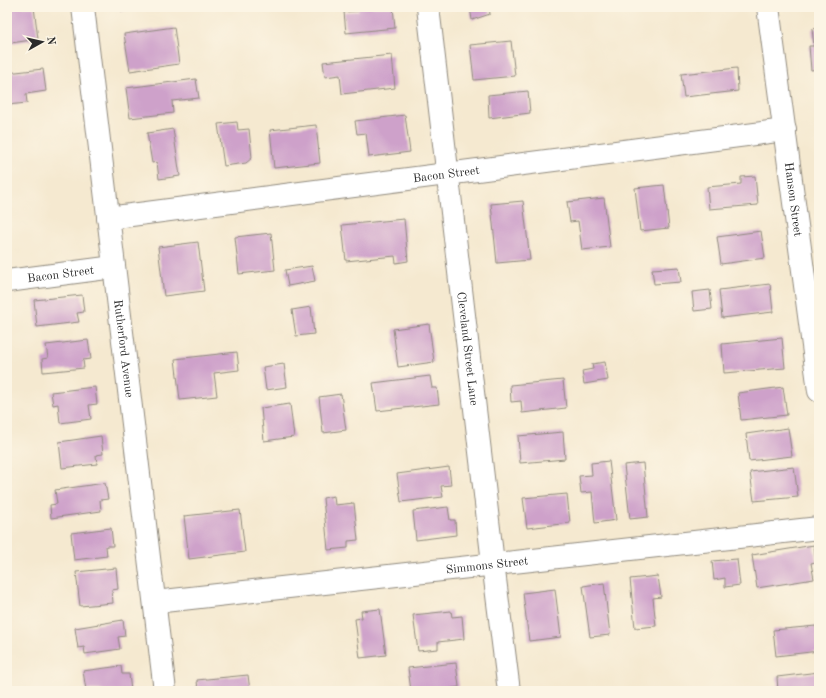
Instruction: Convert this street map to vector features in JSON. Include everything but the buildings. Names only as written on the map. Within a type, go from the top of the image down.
[{"type":"street","name":"Rutherford Avenue","points":[[82,7],[165,691]]},
{"type":"street","name":"Cleveland Street Lane","points":[[428,7],[492,563],[509,691]]},
{"type":"street","name":"Hanson Street","points":[[768,7],[819,391]]},
{"type":"street","name":"Bacon Street","points":[[108,218],[785,130]]},
{"type":"street","name":"Bacon Street","points":[[7,281],[114,267]]},
{"type":"street","name":"Simmons Street","points":[[155,602],[492,563],[819,528]]}]
